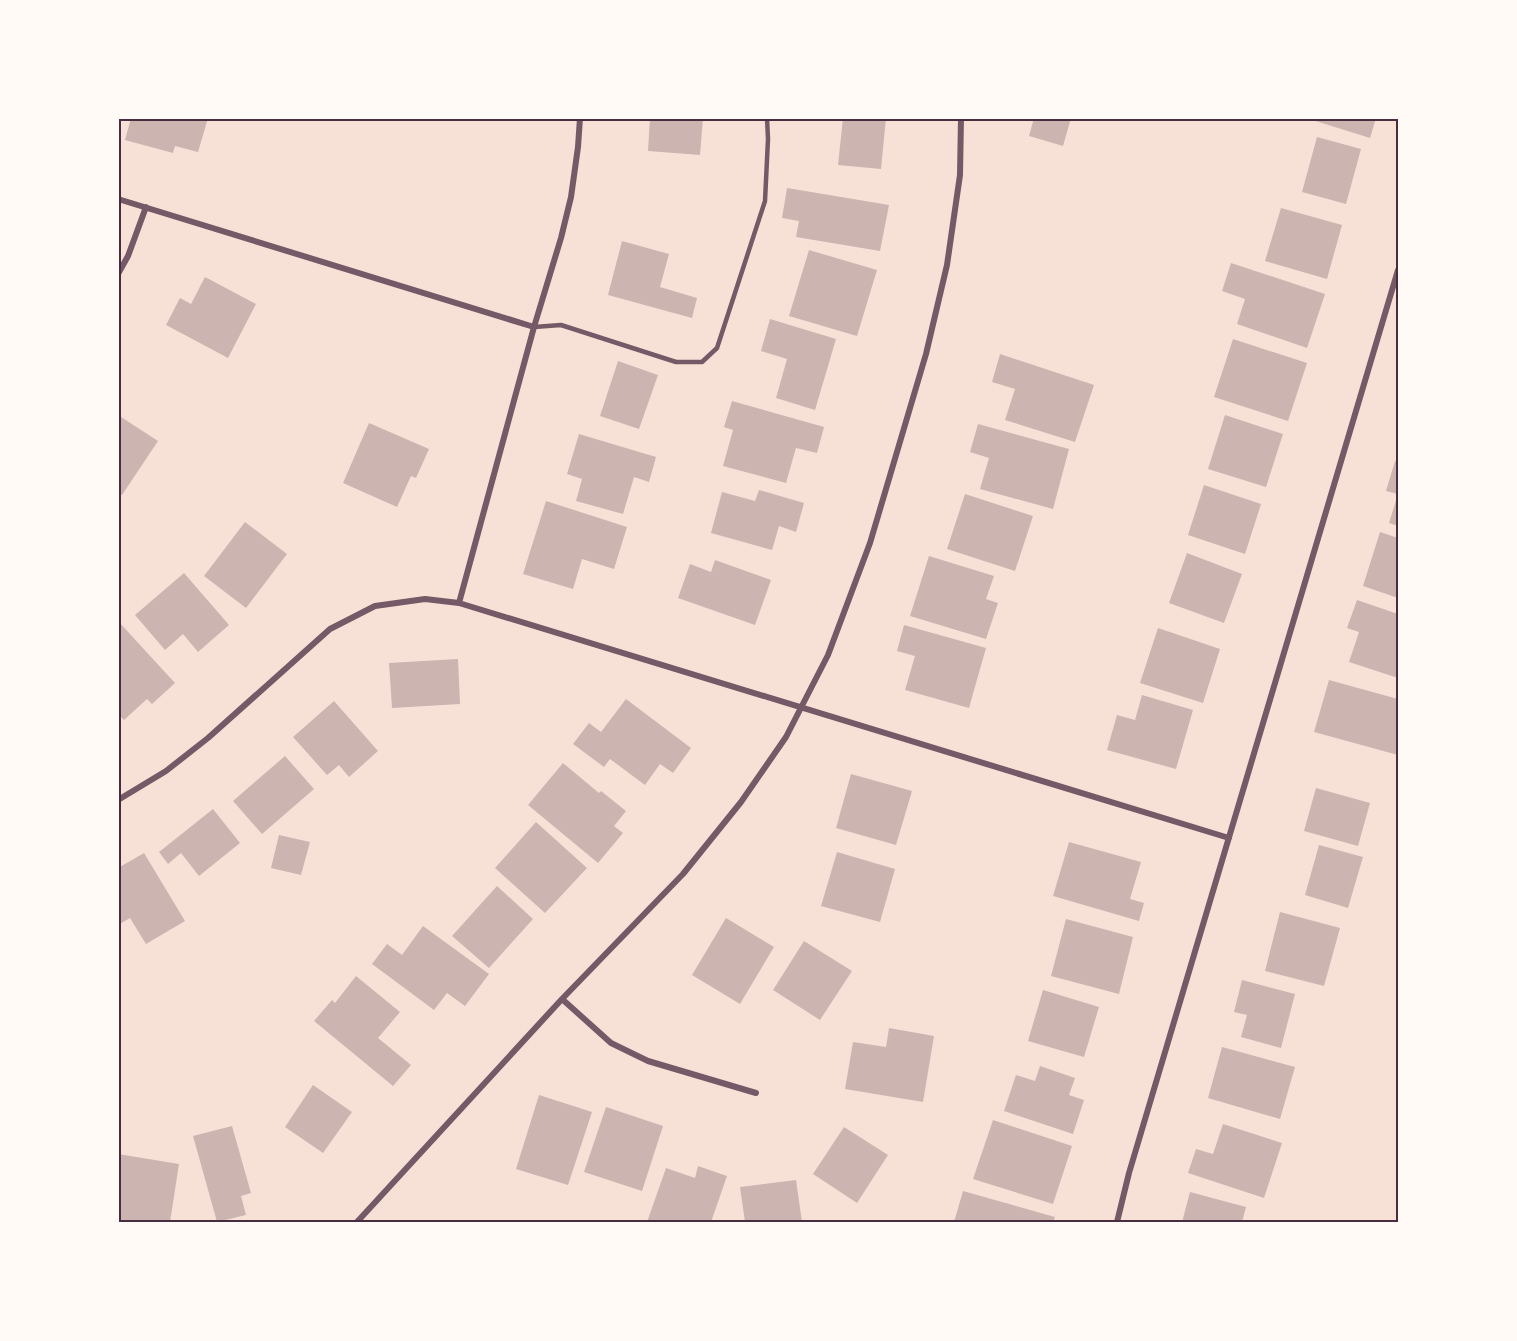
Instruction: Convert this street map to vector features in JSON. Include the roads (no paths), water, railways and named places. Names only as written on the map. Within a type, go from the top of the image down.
[{"type":"street","points":[[459,603],[534,327],[561,238],[571,197],[580,118]]},
{"type":"street","points":[[357,1222],[562,999],[683,874],[741,802],[786,737],[828,655],[870,543],[926,354],[947,265],[960,175],[961,118]]},
{"type":"street","points":[[118,199],[534,327]]},
{"type":"street","points":[[118,274],[128,256],[146,207]]},
{"type":"street","points":[[1117,1222],[1129,1173],[1398,270]]},
{"type":"street","points":[[118,800],[166,771],[208,738],[330,629],[375,606],[425,599],[459,603],[1229,838]]},
{"type":"street","points":[[562,999],[611,1043],[648,1061],[756,1093]]},
{"type":"lane","points":[[534,327],[561,325],[676,362],[702,362],[717,348],[765,201],[767,118]]}]
